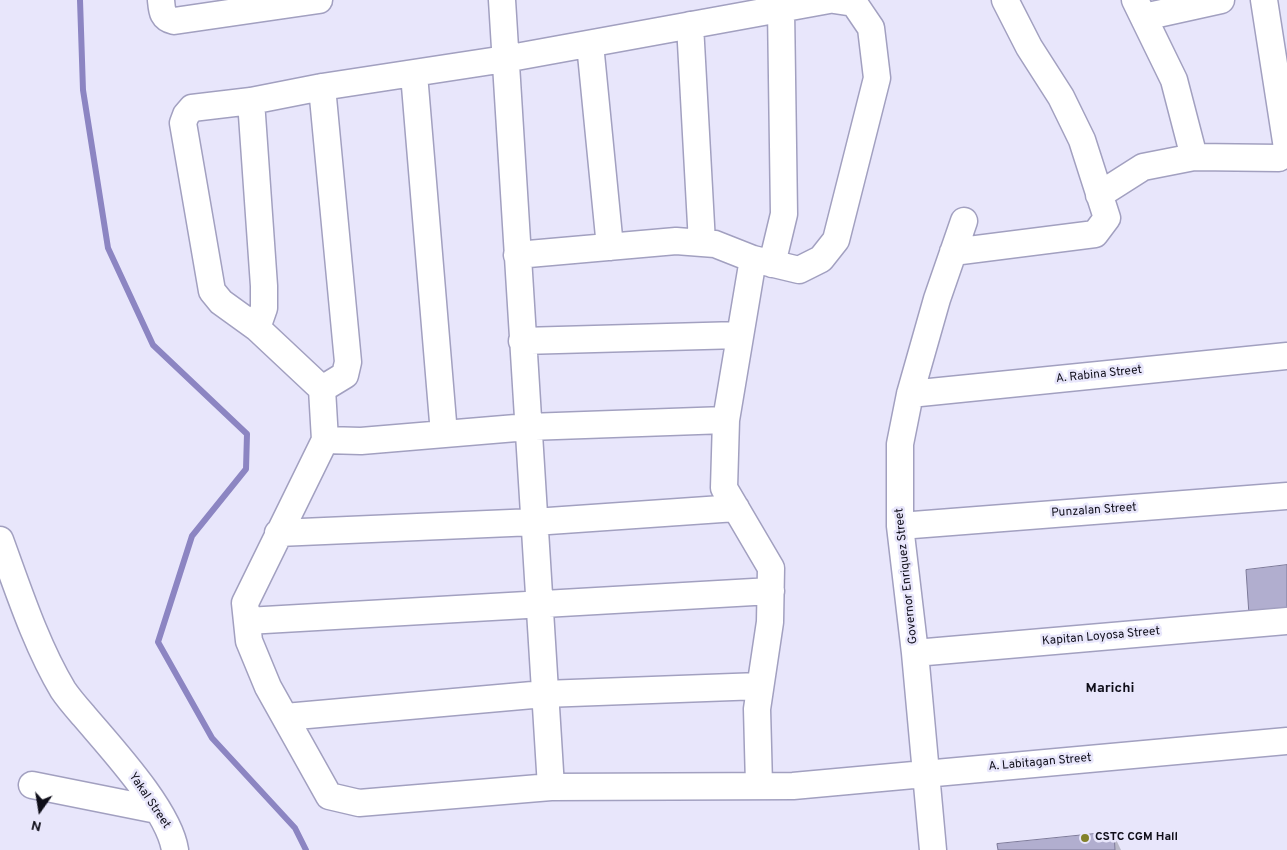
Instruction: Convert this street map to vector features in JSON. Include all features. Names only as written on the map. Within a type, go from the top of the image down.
[{"type":"street","points":[[161,0],[162,14],[167,19],[174,21],[319,0]]},
{"type":"street","points":[[502,0],[551,787]]},
{"type":"street","points":[[726,420],[528,427],[361,441],[325,440],[322,389],[257,328],[221,302],[212,291],[183,123],[192,108],[251,102],[322,87],[505,59],[829,0]]},
{"type":"street","points":[[517,255],[676,241],[715,244],[762,262],[799,270],[821,259],[836,240],[877,78],[871,28],[854,3],[834,0]]},
{"type":"street","points":[[953,252],[1095,234],[1107,218],[1082,140],[1061,98],[1029,47],[1005,0]]},
{"type":"street","points":[[1194,157],[1174,80],[1140,9],[1221,0]]},
{"type":"street","points":[[1099,195],[1143,167],[1194,157],[1279,158],[1284,154],[1287,148],[1264,0]]},
{"type":"street","points":[[759,785],[757,709],[770,622],[771,568],[724,488],[726,420],[740,336],[762,262],[784,214],[781,9]]},
{"type":"street","points":[[690,25],[702,243]]},
{"type":"street","points":[[590,44],[610,247]]},
{"type":"street","points":[[414,74],[444,434]]},
{"type":"street","points":[[322,87],[348,362],[344,375],[322,389]]},
{"type":"street","points":[[251,102],[264,286],[264,308],[257,328]]},
{"type":"street","name":"Governor Enriquez Street","points":[[933,850],[915,653],[900,526],[900,444],[910,394],[964,221]]},
{"type":"street","points":[[522,341],[740,336]]},
{"type":"street","name":"A. Rabina Street","points":[[910,394],[1287,356]]},
{"type":"street","name":"A. Labitagan Street","points":[[325,440],[245,603],[249,641],[268,687],[329,796],[359,803],[551,787],[793,786],[1287,741]]},
{"type":"street","name":"Punzalan Street","points":[[900,526],[1287,496]]},
{"type":"street","points":[[278,533],[534,522],[736,508]]},
{"type":"street","name":"Yakal Street","points":[[0,540],[29,618],[63,690],[117,756],[157,810],[173,839],[175,850]]},
{"type":"street","points":[[247,621],[771,591]]},
{"type":"street","name":"Kapitan Loyosa Street","points":[[915,653],[1287,621]]},
{"type":"street","points":[[284,717],[544,694],[760,686]]},
{"type":"street","points":[[32,785],[157,810]]},
{"type":"building","points":[[1287,565],[1287,609],[1249,615],[1246,570]]},
{"type":"building","name":"CSTC CGM Hall","points":[[1114,832],[1115,850],[998,850],[997,844]]},
{"type":"waterway","points":[[80,0],[83,90],[108,248],[153,345],[247,434],[246,469],[192,536],[158,642],[212,738],[295,828],[306,850]]},
{"type":"place","name":"CSTC CGM Hall","points":[[1085,838]]},
{"type":"district","name":"Marichi","points":[[1110,689]]}]
